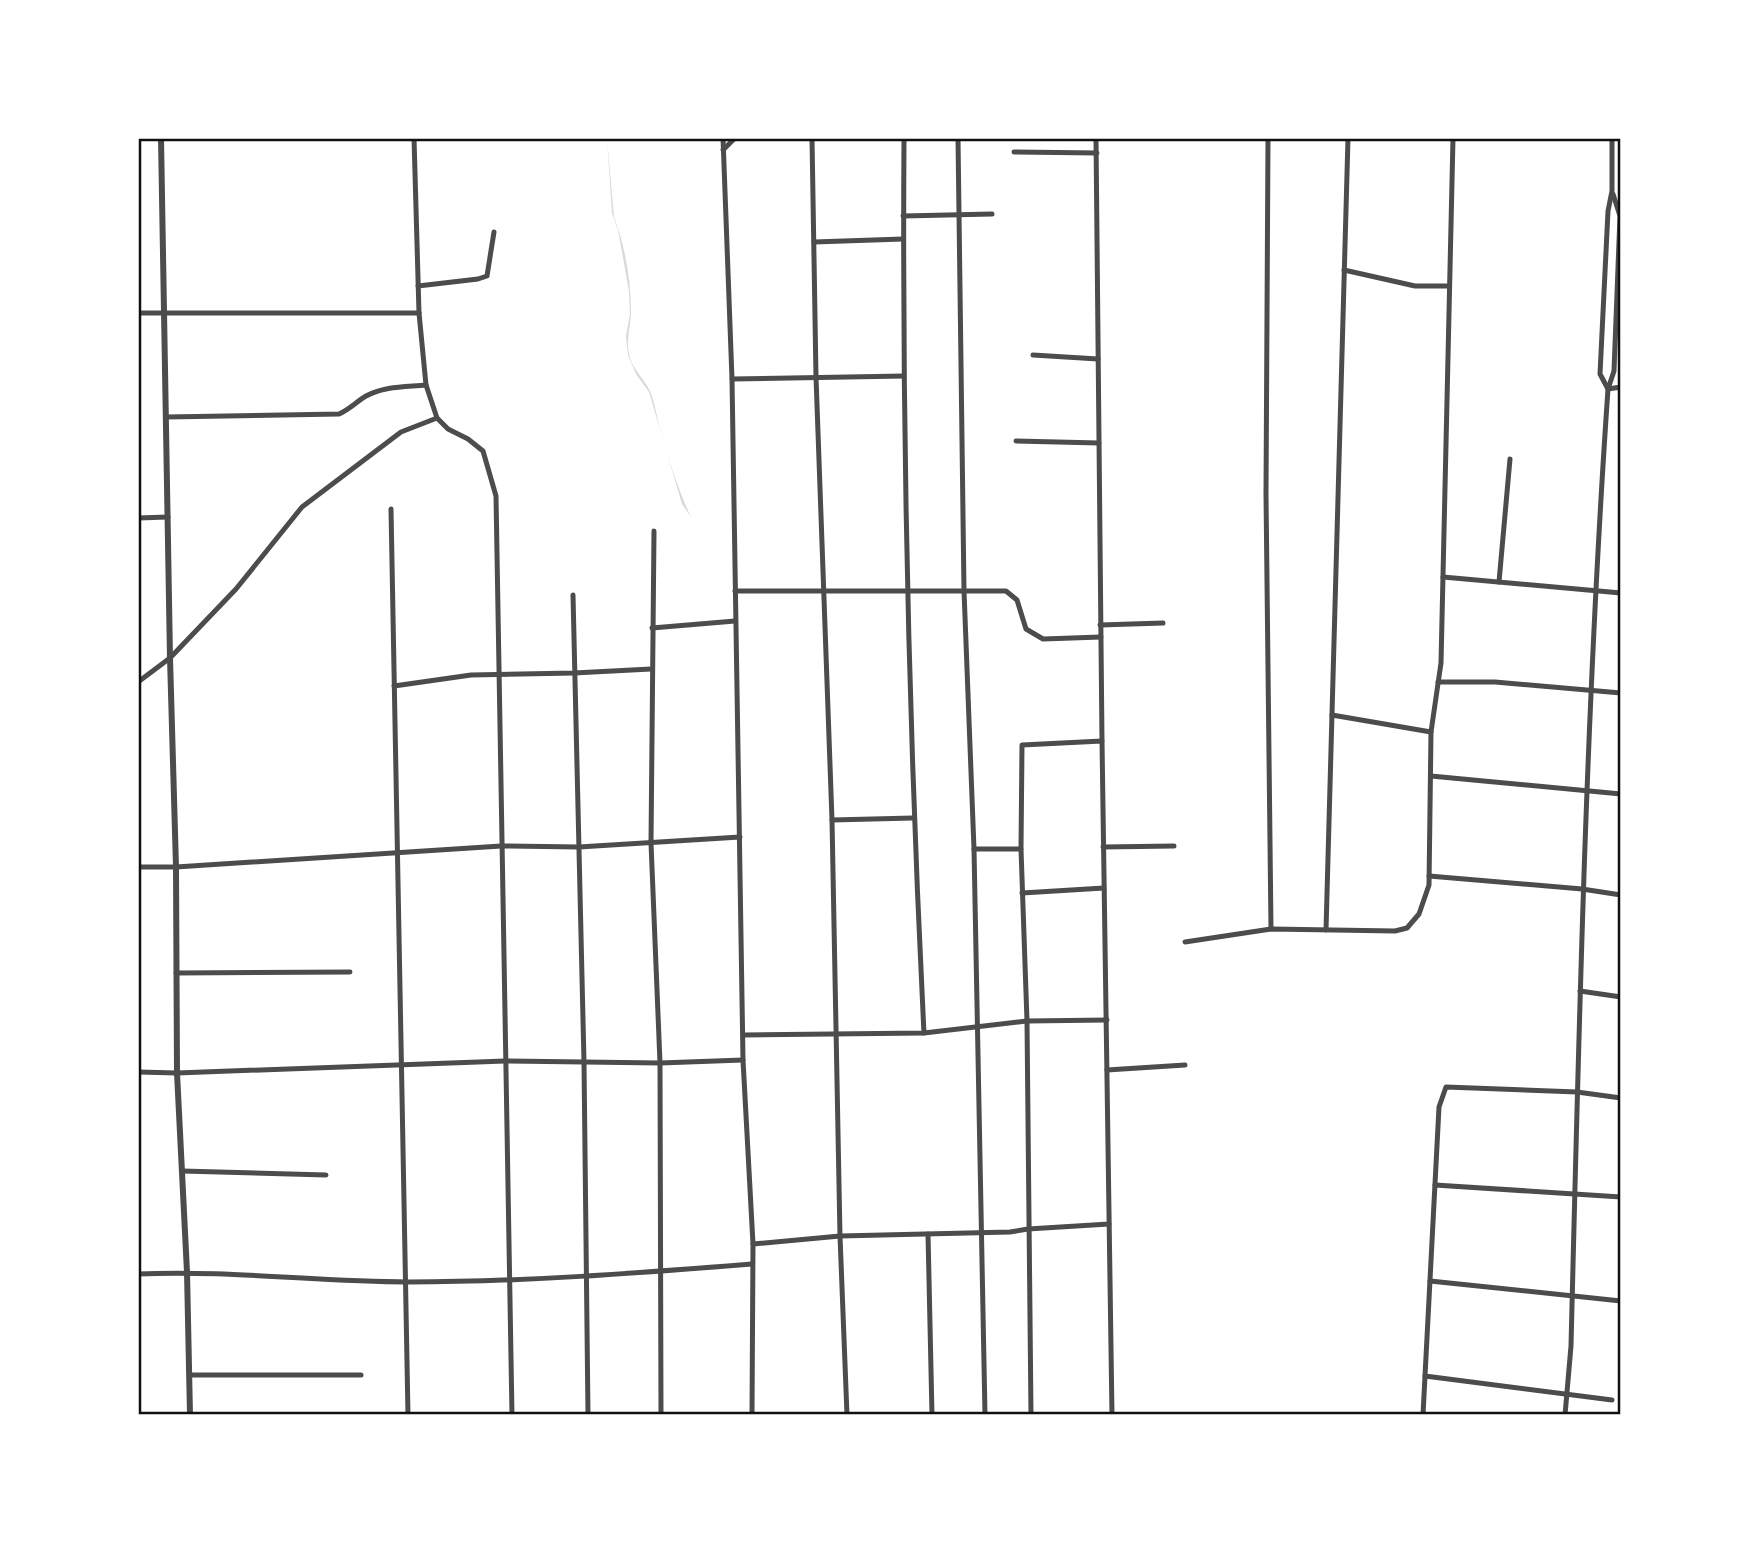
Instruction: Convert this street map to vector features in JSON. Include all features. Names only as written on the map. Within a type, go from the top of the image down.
[{"type":"street","points":[[161,138],[176,867],[177,1073],[187,1272],[190,1415]]},
{"type":"street","points":[[414,138],[419,313],[426,385],[437,418],[448,429],[468,439],[483,451],[491,471],[496,496],[512,1415]]},
{"type":"street","points":[[723,138],[732,379],[743,1060],[752,1244],[752,1415]]},
{"type":"street","points":[[723,150],[735,138]]},
{"type":"street","points":[[811,138],[847,1415]]},
{"type":"street","points":[[904,138],[904,376],[914,818],[924,1033]]},
{"type":"street","points":[[958,138],[964,591],[974,849],[985,1415]]},
{"type":"street","points":[[1096,138],[1100,625],[1112,1415]]},
{"type":"street","points":[[1268,138],[1266,494],[1271,929]]},
{"type":"street","points":[[1326,930],[1348,138]]},
{"type":"street","points":[[1185,942],[1271,929],[1395,931],[1407,928],[1419,914],[1429,885],[1431,732],[1438,682],[1443,577],[1453,138]]},
{"type":"street","points":[[1608,389],[1600,374],[1608,211],[1612,188],[1612,138]]},
{"type":"street","points":[[1014,152],[1097,152]]},
{"type":"street","points":[[1612,188],[1621,184]]},
{"type":"street","points":[[1565,1415],[1572,1296],[1582,889],[1594,591],[1608,389],[1614,371],[1619,281],[1620,216],[1612,188]]},
{"type":"street","points":[[903,216],[992,214]]},
{"type":"street","points":[[418,286],[487,276],[494,232]]},
{"type":"street","points":[[814,242],[903,239]]},
{"type":"street","points":[[1344,270],[1415,286],[1449,286]]},
{"type":"street","points":[[138,313],[419,313]]},
{"type":"street","points":[[1033,355],[1098,359]]},
{"type":"street","points":[[732,379],[904,376]]},
{"type":"street","points":[[166,417],[339,414],[352,409],[363,397],[382,389],[426,385]]},
{"type":"street","points":[[1608,389],[1621,387]]},
{"type":"street","points":[[138,682],[170,658],[236,589],[302,507],[401,432],[437,418]]},
{"type":"street","points":[[1016,441],[1099,443]]},
{"type":"street","points":[[1499,582],[1510,459]]},
{"type":"street","points":[[391,509],[408,1415]]},
{"type":"street","points":[[138,518],[167,517]]},
{"type":"street","points":[[654,531],[651,843],[660,1063],[661,1415]]},
{"type":"street","points":[[1443,577],[1621,593]]},
{"type":"street","points":[[735,591],[1006,591],[1017,600],[1026,629],[1043,639],[1101,637]]},
{"type":"street","points":[[572,594],[584,1062],[587,1415]]},
{"type":"street","points":[[652,628],[735,621]]},
{"type":"street","points":[[1100,625],[1163,623]]},
{"type":"street","points":[[394,686],[438,678],[651,668]]},
{"type":"street","points":[[1438,682],[1495,681],[1621,693]]},
{"type":"street","points":[[1332,715],[1431,732]]},
{"type":"street","points":[[1031,1415],[1027,1021],[1021,849],[1022,745],[1102,741]]},
{"type":"street","points":[[1431,776],[1621,794]]},
{"type":"street","points":[[832,820],[914,818]]},
{"type":"street","points":[[138,867],[176,867],[501,846],[579,847],[740,837]]},
{"type":"street","points":[[1103,848],[1174,846]]},
{"type":"street","points":[[974,849],[1021,849]]},
{"type":"street","points":[[1429,876],[1582,889],[1621,895]]},
{"type":"street","points":[[1023,893],[1104,888]]},
{"type":"street","points":[[176,973],[350,972]]},
{"type":"street","points":[[1580,991],[1621,997]]},
{"type":"street","points":[[744,1035],[924,1033],[1027,1021],[1107,1020]]},
{"type":"street","points":[[138,1072],[177,1073],[505,1061],[660,1063],[743,1060]]},
{"type":"street","points":[[1107,1070],[1185,1065]]},
{"type":"street","points":[[1423,1415],[1438,1107],[1446,1087],[1577,1092],[1621,1098]]},
{"type":"street","points":[[182,1171],[326,1175]]},
{"type":"street","points":[[1435,1185],[1621,1197]]},
{"type":"street","points":[[752,1244],[840,1236],[1010,1232],[1109,1224]]},
{"type":"street","points":[[928,1234],[932,1415]]},
{"type":"street","points":[[138,1274],[187,1272],[405,1282],[509,1281],[752,1264]]},
{"type":"street","points":[[1430,1281],[1621,1301]]},
{"type":"street","points":[[190,1375],[361,1375]]},
{"type":"street","points":[[1425,1376],[1612,1400]]},
{"type":"shaded area","points":[[607,138],[614,217],[618,228],[624,251],[630,287],[631,311],[629,354],[650,391],[671,465],[691,517],[682,504],[649,392],[636,374],[628,355],[626,336],[630,314],[629,291],[618,230],[612,213]]}]
